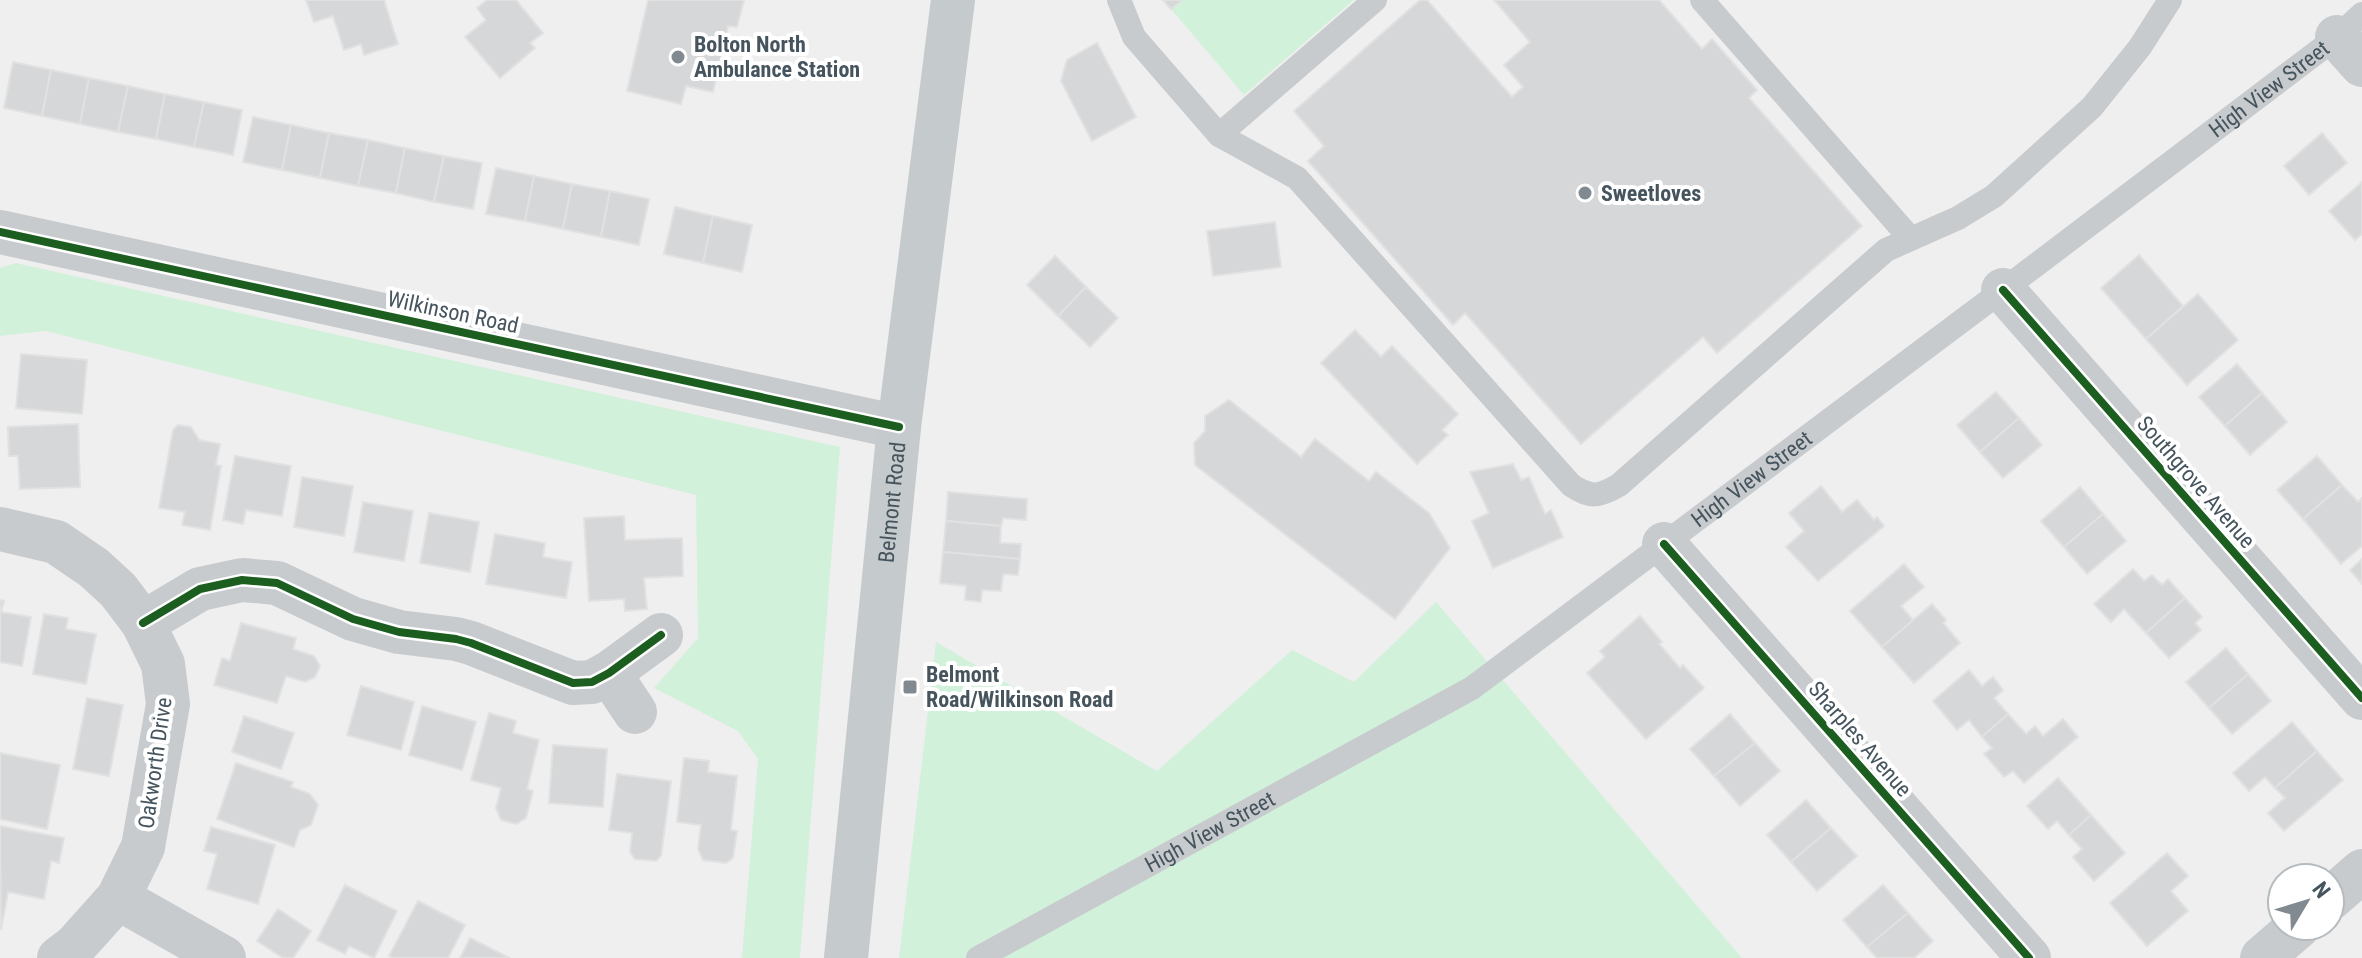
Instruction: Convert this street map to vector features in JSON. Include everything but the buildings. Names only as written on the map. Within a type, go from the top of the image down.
[{"type":"main road","name":"Belmont Road","points":[[846,958],[899,427],[948,1]]},
{"type":"street","name":"Wilkinson Road","points":[[0,232],[899,427]]},
{"type":"street","name":"Southgrove Avenue","points":[[2003,290],[2362,698]]},
{"type":"street","name":"Oakworth Drive","points":[[0,529],[56,542],[94,568],[118,590],[143,623],[163,664],[168,704],[143,847],[118,898],[75,946],[59,958]]},
{"type":"street","name":"Sharples Avenue","points":[[1664,544],[2029,958]]},
{"type":"street","points":[[143,623],[200,589],[242,580],[277,583],[353,619],[399,632],[471,643],[573,683],[592,682],[609,673],[661,635]]},
{"type":"street","points":[[609,673],[635,712]]},
{"type":"street","points":[[2346,885],[2362,871]]},
{"type":"street","points":[[118,898],[224,958]]},
{"type":"street","points":[[2262,958],[2280,942]]},
{"type":"lane","points":[[1119,0],[1134,37],[1219,135],[1297,178],[1571,485],[1585,494],[1604,494],[1619,485],[1886,250],[1958,218],[1994,196],[2092,107],[2140,47],[2170,0]]},
{"type":"lane","points":[[1219,135],[1375,0]]},
{"type":"lane","points":[[1702,0],[1910,238]]},
{"type":"lane","name":"High View Street","points":[[978,958],[1472,688],[2003,290],[2354,39]]},
{"type":"green space","points":[[1182,0],[1354,0],[1244,95],[1171,9]]},
{"type":"green space","points":[[16,263],[840,447],[800,958],[742,958],[758,759],[738,731],[654,688],[698,638],[696,495],[46,331],[0,336],[0,268]]},
{"type":"green space","points":[[1436,602],[1742,958],[899,958],[936,642],[1157,771],[1292,650],[1354,682]]},
{"type":"cycle path","points":[[0,232],[899,427]]},
{"type":"cycle path","points":[[2003,290],[2362,698]]},
{"type":"cycle path","points":[[1664,544],[2029,958]]},
{"type":"cycle path","points":[[143,623],[200,589],[242,580],[277,583],[353,619],[399,632],[471,643],[573,683],[592,682],[609,673],[661,635]]},
{"type":"place","name":"Bolton North Ambulance Station","points":[[678,57]]},
{"type":"place","name":"Sweetloves","points":[[1585,193]]},
{"type":"place","name":"Belmont Road/Wilkinson Road","points":[[910,687]]}]
